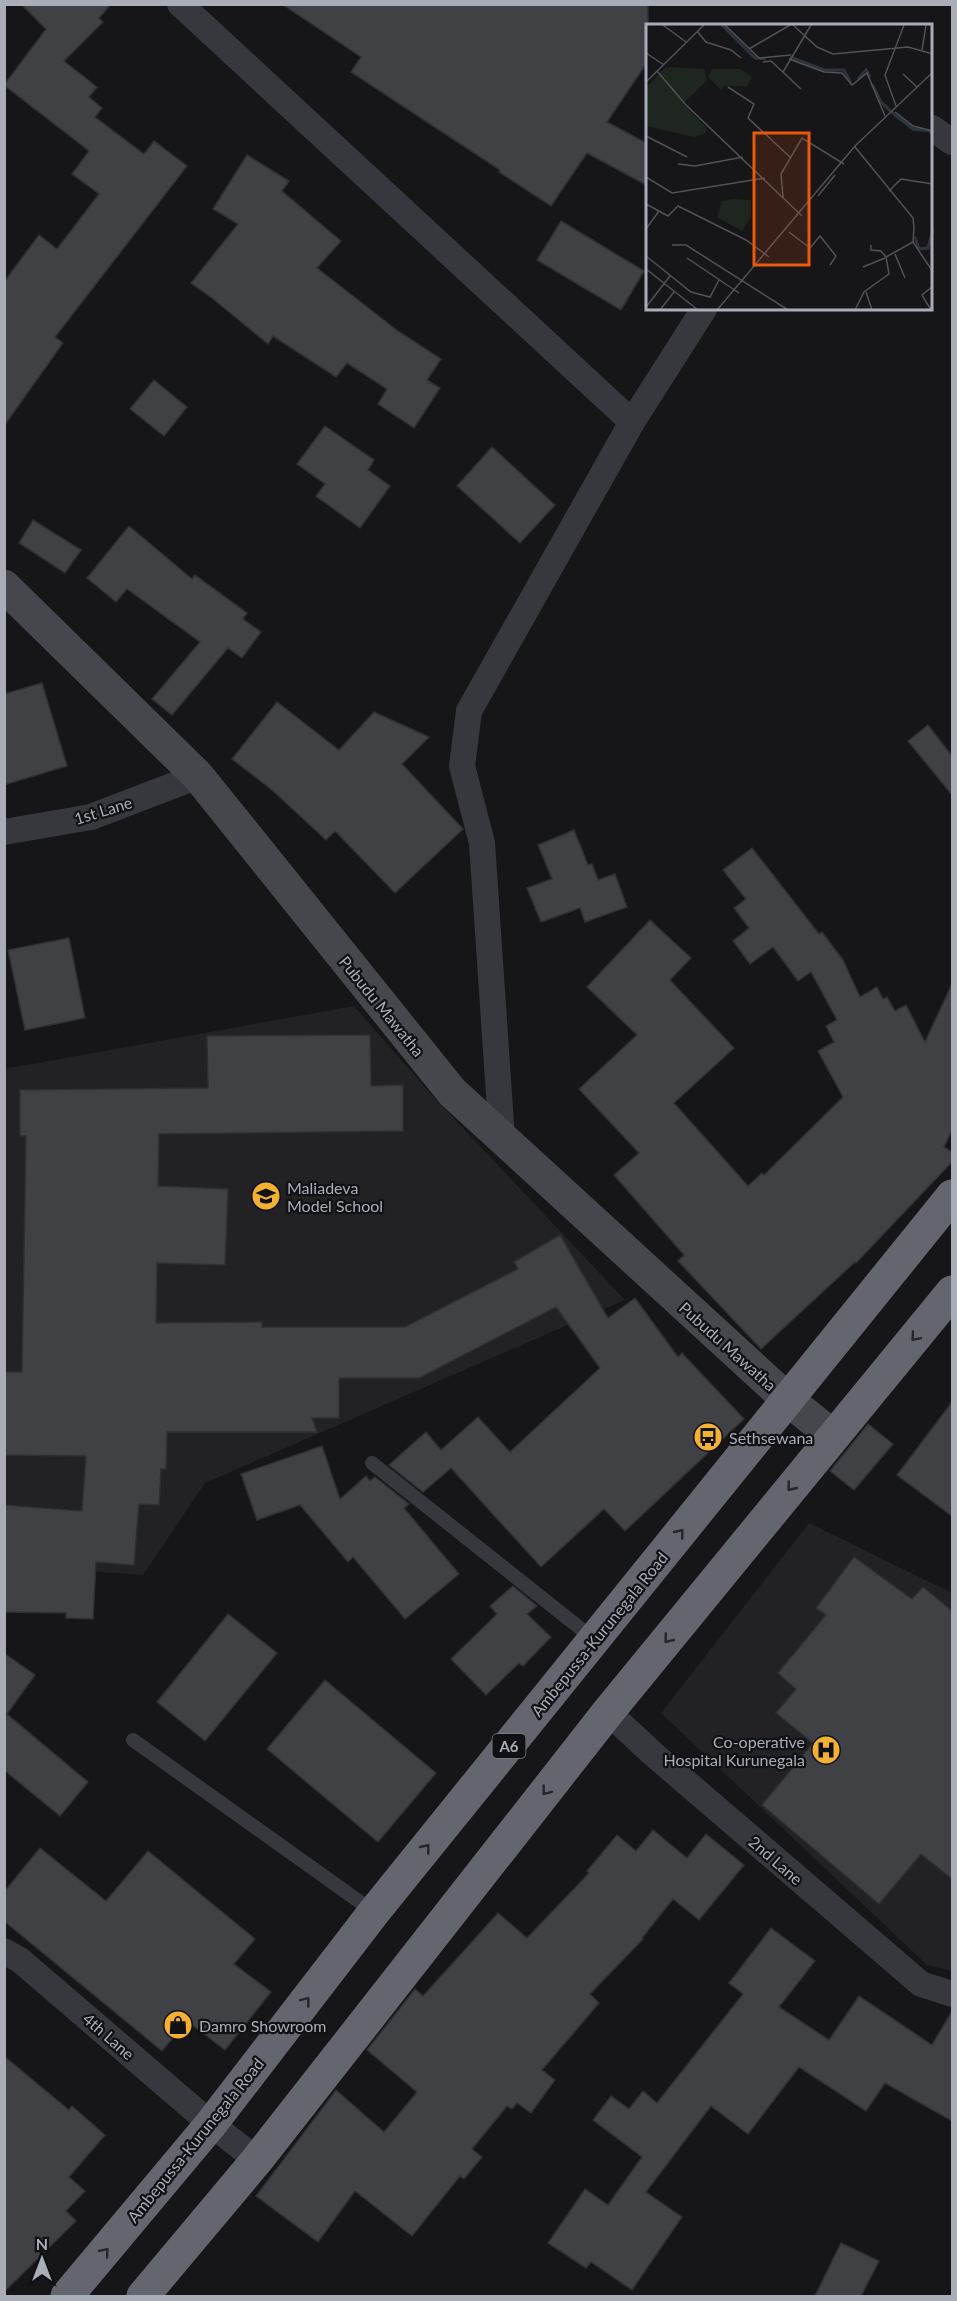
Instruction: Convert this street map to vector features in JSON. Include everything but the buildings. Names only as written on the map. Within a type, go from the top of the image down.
[{"type":"highway","name":"Ambepussa-Kurunegala Road","points":[[67,2296],[211,2124],[374,1912],[952,1196]]},
{"type":"highway","points":[[143,2296],[257,2160],[608,1712],[952,1292]]},
{"type":"street","points":[[180,4],[632,423]]},
{"type":"street","points":[[933,129],[952,142]]},
{"type":"street","points":[[502,1139],[482,843],[462,766],[469,711],[632,423],[703,310]]},
{"type":"street","name":"Pubudu Mawatha","points":[[4,586],[198,776],[452,1092],[787,1399],[833,1436]]},
{"type":"street","name":"1st Lane","points":[[4,832],[91,817],[198,776]]},
{"type":"street","name":"2nd Lane","points":[[608,1712],[652,1753],[921,1984],[952,1994]]},
{"type":"street","name":"4th Lane","points":[[4,1951],[20,1960],[211,2124],[257,2160]]},
{"type":"lane","points":[[372,1463],[595,1640]]},
{"type":"lane","points":[[133,1740],[374,1912]]},
{"type":"shaded area","name":"Maliadeva Model School","points":[[354,1006],[430,1093],[625,1300],[205,1483],[143,1575],[5,1565],[4,1069]]},
{"type":"shaded area","name":"Co-operative Hospital Kurunegala","points":[[809,1523],[952,1593],[952,1971],[927,1965],[661,1713]]},
{"type":"place","name":"Maliadeva Model School","points":[[266,1196]]},
{"type":"place","name":"Sethsewana","points":[[708,1437]]},
{"type":"place","name":"Co-operative Hospital Kurunegala","points":[[826,1750]]},
{"type":"place","name":"Damro Showroom","points":[[178,2025]]}]
